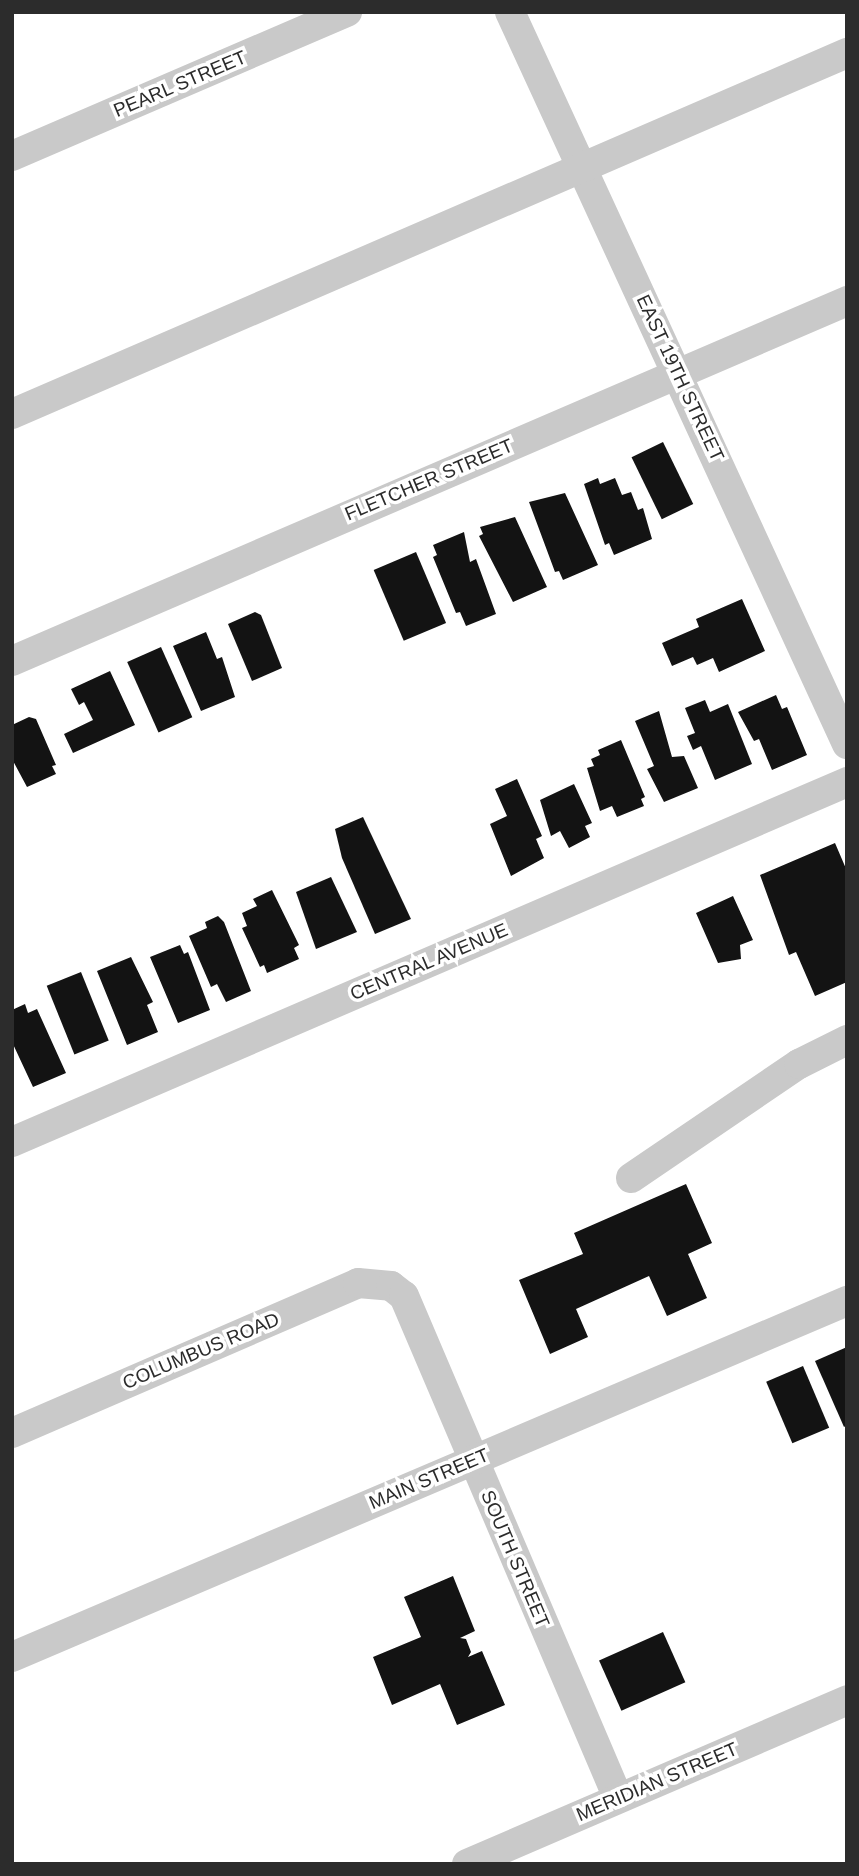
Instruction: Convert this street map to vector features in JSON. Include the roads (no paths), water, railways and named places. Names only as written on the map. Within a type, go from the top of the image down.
[{"type":"street","name":"PEARL STREET","points":[[12,156],[347,12]]},
{"type":"street","name":"EAST 19TH STREET","points":[[510,12],[847,744]]},
{"type":"street","points":[[12,414],[582,165],[847,53]]},
{"type":"street","name":"FLETCHER STREET","points":[[12,662],[847,301]]},
{"type":"street","name":"CENTRAL AVENUE","points":[[12,1142],[847,782]]},
{"type":"street","points":[[631,1178],[799,1064],[847,1040]]},
{"type":"street","name":"COLUMBUS ROAD","points":[[12,1433],[358,1283],[391,1286]]},
{"type":"street","name":"SOUTH STREET","points":[[391,1286],[404,1296],[472,1461],[618,1798]]},
{"type":"street","name":"MAIN STREET","points":[[12,1657],[847,1301]]},
{"type":"street","name":"MERIDIAN STREET","points":[[467,1864],[847,1700]]}]
